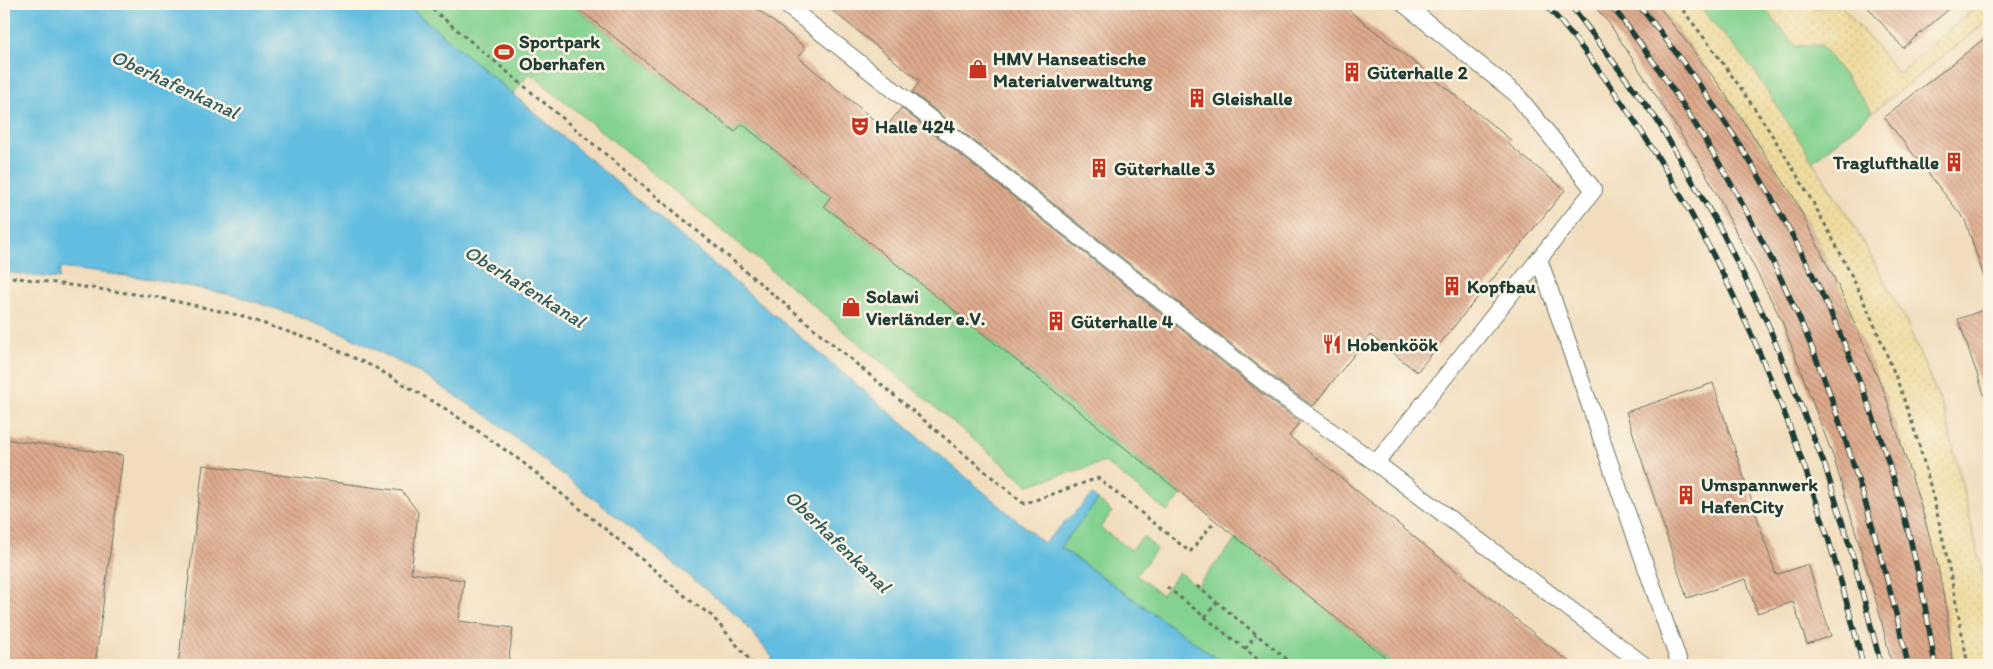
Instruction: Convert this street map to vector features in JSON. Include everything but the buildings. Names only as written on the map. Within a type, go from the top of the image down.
[{"type":"lane","points":[[786,4],[1280,395],[1376,463],[1644,665]]},
{"type":"lane","points":[[1376,463],[1594,190],[1516,94],[1404,4]]},
{"type":"lane","points":[[1539,259],[1680,665]]},
{"type":"path","points":[[426,4],[1024,504],[1098,478],[1190,552],[1215,521]]},
{"type":"path","points":[[1678,4],[1712,47],[1764,122],[1821,215],[1860,291],[1894,371],[1921,452],[1945,544],[1968,665]]},
{"type":"path","points":[[4,276],[156,297],[238,315],[324,344],[376,368],[449,411],[521,461],[691,601],[712,616],[754,665]]},
{"type":"path","points":[[1197,586],[1294,665]]},
{"type":"path","points":[[1168,588],[1265,665]]},
{"type":"path","points":[[1205,617],[1216,603]]},
{"type":"path","points":[[1245,649],[1256,635]]},
{"type":"green space","points":[[406,4],[571,4],[735,133],[742,124],[831,196],[824,206],[1182,494],[1168,512],[1105,462],[1028,485],[771,270],[530,73],[513,94]]},
{"type":"green space","points":[[1697,4],[1761,4],[1795,46],[1821,45],[1873,112],[1812,162],[1753,69]]},
{"type":"green space","points":[[1098,500],[1112,512],[1100,528],[1131,550],[1143,537],[1157,549],[1136,575],[1162,595],[1179,572],[1197,586],[1237,538],[1395,665],[1226,665],[1060,547]]},
{"type":"sand","points":[[1657,4],[1697,4],[1753,69],[1852,222],[1904,316],[1945,413],[1989,600],[1989,665],[1953,665],[1939,579],[1918,495],[1905,453],[1875,372],[1843,297],[1802,211],[1761,145]]},
{"type":"sand","points":[[1761,4],[1810,4],[1815,8],[1840,4],[1899,74],[1979,4],[1989,4],[1989,20],[1873,112],[1821,45],[1795,46]]},
{"type":"water","name":"Oberhafenkanal","points":[[4,4],[406,4],[1044,543],[1092,495],[1098,500],[1060,547],[1226,665],[765,665],[773,658],[739,617],[630,527],[486,415],[415,370],[352,338],[291,314],[237,296],[153,279],[60,268],[59,279],[4,272]]},
{"type":"railway","points":[[1545,4],[1591,59],[1633,119],[1694,218],[1725,279],[1781,404],[1805,468],[1846,599],[1863,665]]},
{"type":"railway","points":[[1570,4],[1657,120],[1722,232],[1767,322],[1825,466],[1853,557],[1881,665]]},
{"type":"railway","points":[[1610,4],[1674,91],[1704,138],[1760,236],[1785,286],[1827,386],[1843,432],[1884,567],[1908,665]]},
{"type":"railway","points":[[1638,4],[1694,77],[1745,153],[1791,233],[1832,315],[1867,399],[1896,486],[1919,575],[1935,665]]},
{"type":"place","name":"Sportpark Oberhafen","points":[[504,52]]},
{"type":"place","name":"HMV Hanseatische Materialverwaltung","points":[[978,69]]},
{"type":"place","name":"Güterhalle 2","points":[[1352,72]]},
{"type":"place","name":"Gleishalle","points":[[1197,98]]},
{"type":"place","name":"Halle 424","points":[[860,126]]},
{"type":"place","name":"Traglufthalle","points":[[1954,162]]},
{"type":"place","name":"Güterhalle 3","points":[[1099,168]]},
{"type":"place","name":"Kopfbau","points":[[1452,286]]},
{"type":"place","name":"Solawi Vierländer e.V.","points":[[851,307]]},
{"type":"place","name":"Güterhalle 4","points":[[1056,321]]},
{"type":"place","name":"Hobenköök","points":[[1332,344]]},
{"type":"place","name":"Umspannwerk HafenCity","points":[[1686,495]]}]
